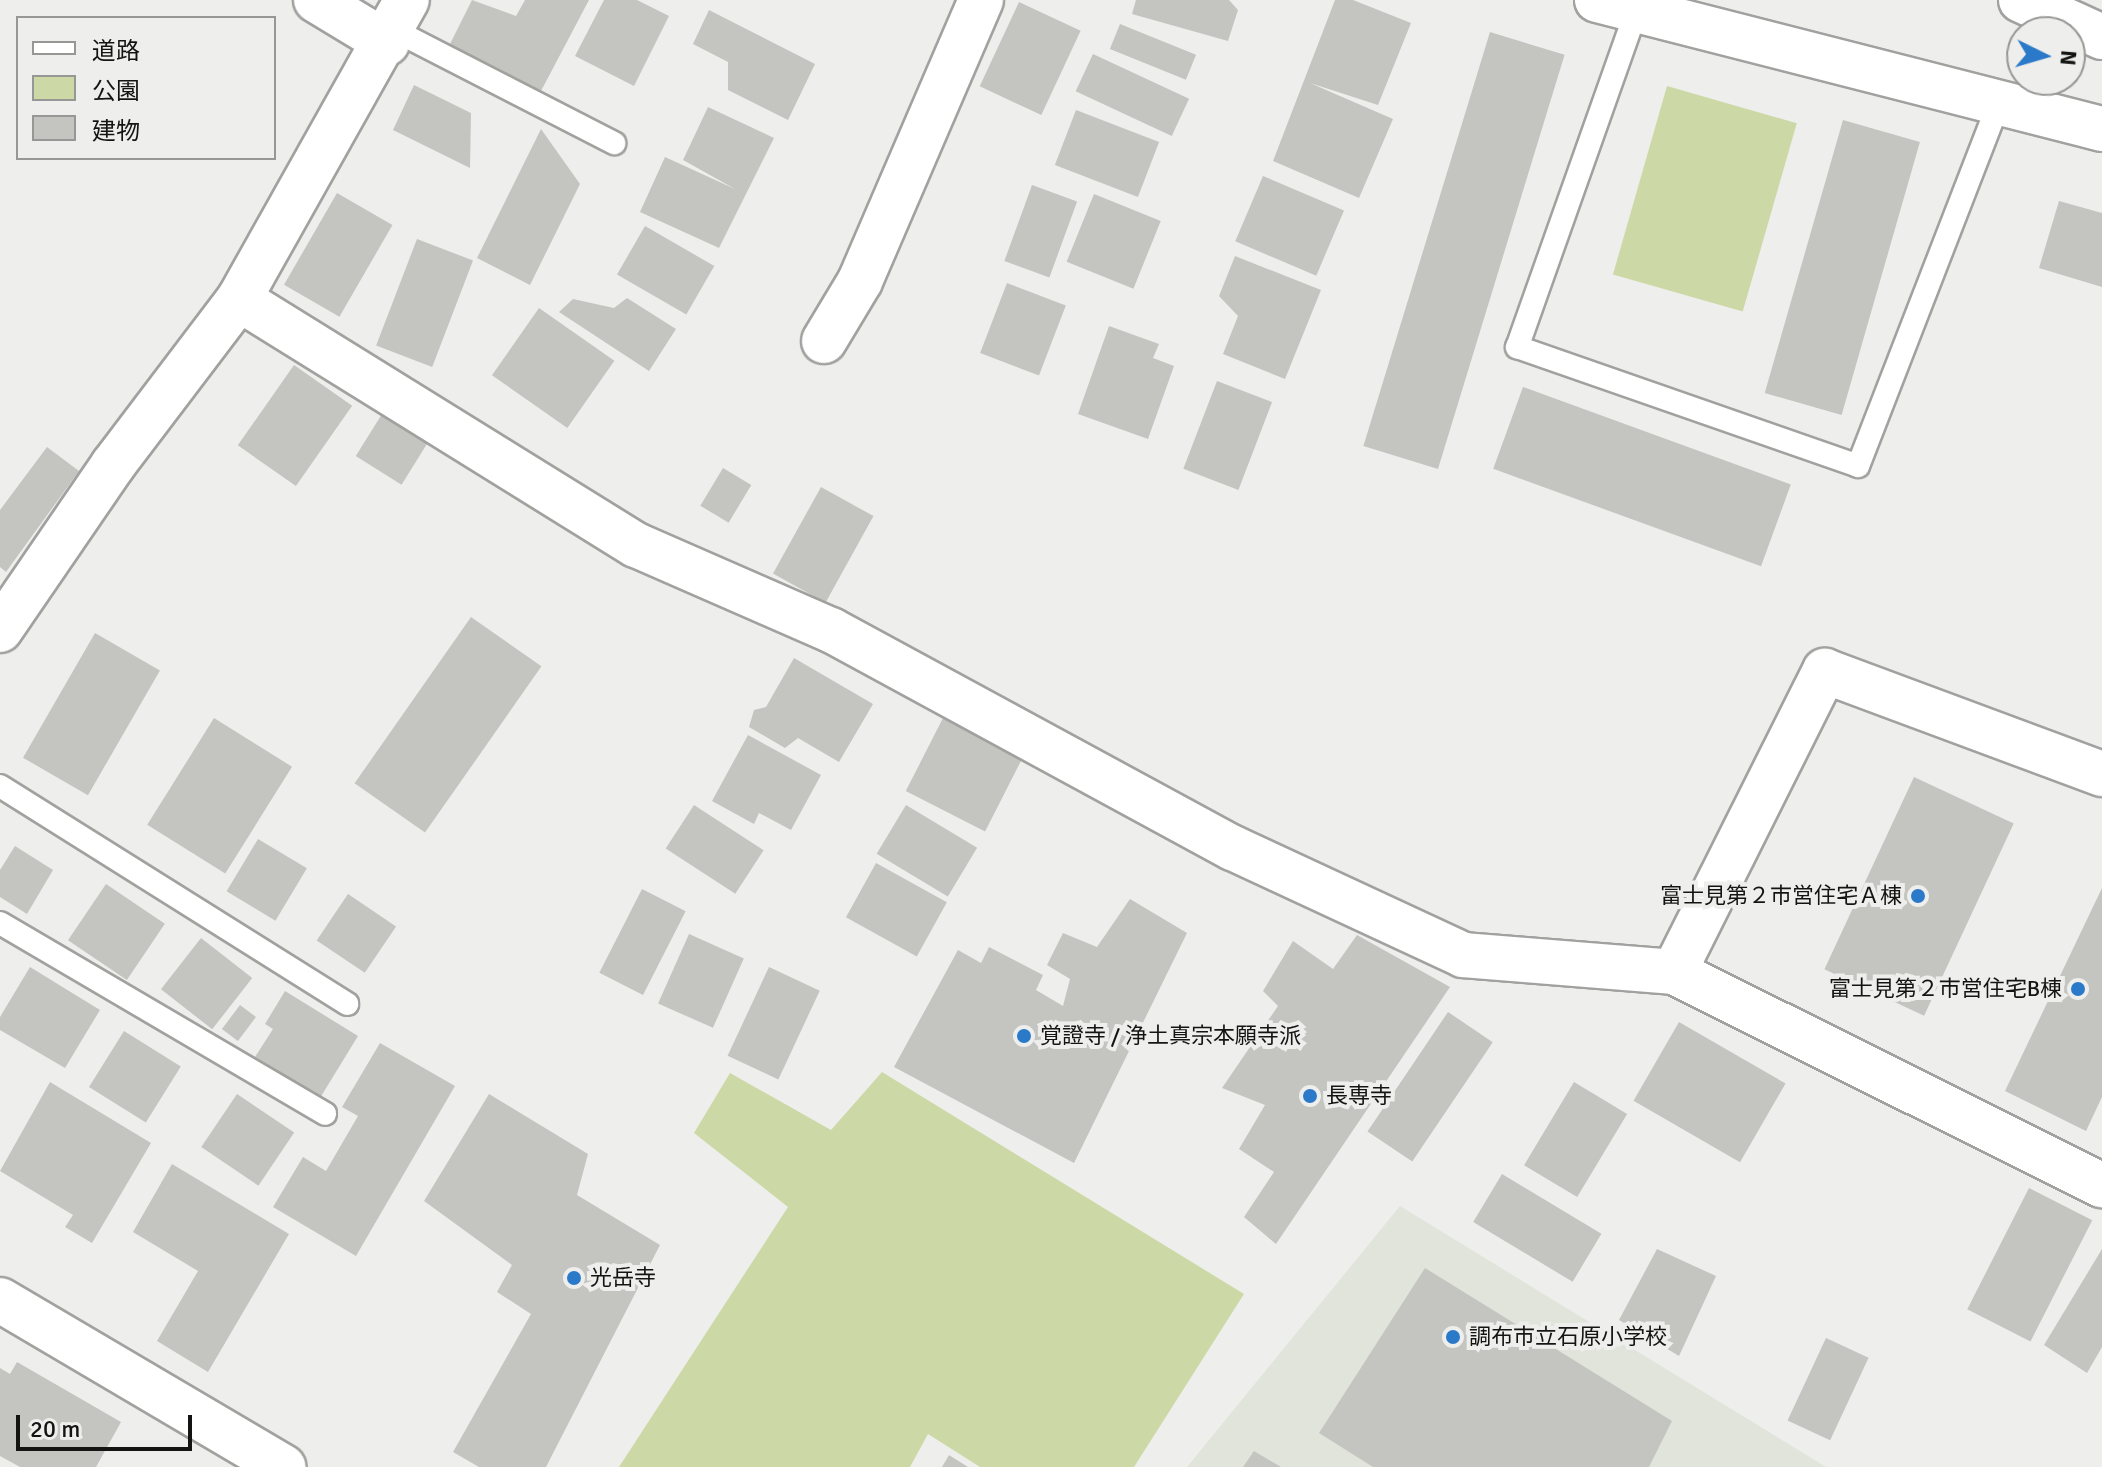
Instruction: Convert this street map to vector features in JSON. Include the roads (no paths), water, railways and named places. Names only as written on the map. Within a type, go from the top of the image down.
[{"type":"main road","points":[[0,630],[113,465],[239,299],[395,24],[316,0]]},
{"type":"main road","points":[[824,341],[860,281],[981,0]]},
{"type":"main road","points":[[2021,0],[2102,37]]},
{"type":"main road","points":[[1617,5],[1998,105],[2102,129]]},
{"type":"main road","points":[[239,299],[636,545],[831,630],[1247,855],[1463,955],[1674,972],[2102,1185]]},
{"type":"main road","points":[[1674,972],[1825,671],[2102,774]]},
{"type":"main road","points":[[0,1300],[284,1467]]},
{"type":"lane","points":[[1617,5],[1517,347],[1858,466],[1998,105]]},
{"type":"lane","points":[[395,24],[614,143]]},
{"type":"lane","points":[[0,786],[347,1004]]},
{"type":"lane","points":[[0,923],[325,1114]]},
{"type":"place","name":"富士見第２市営住宅Ａ棟","points":[[1918,896]]},
{"type":"place","name":"富士見第２市営住宅B棟","points":[[2078,989]]},
{"type":"place","name":"覚證寺 / 浄土真宗本願寺派","points":[[1024,1036]]},
{"type":"place","name":"長専寺","points":[[1310,1096]]},
{"type":"place","name":"光岳寺","points":[[574,1278]]},
{"type":"place","name":"調布市立石原小学校","points":[[1453,1337]]}]
